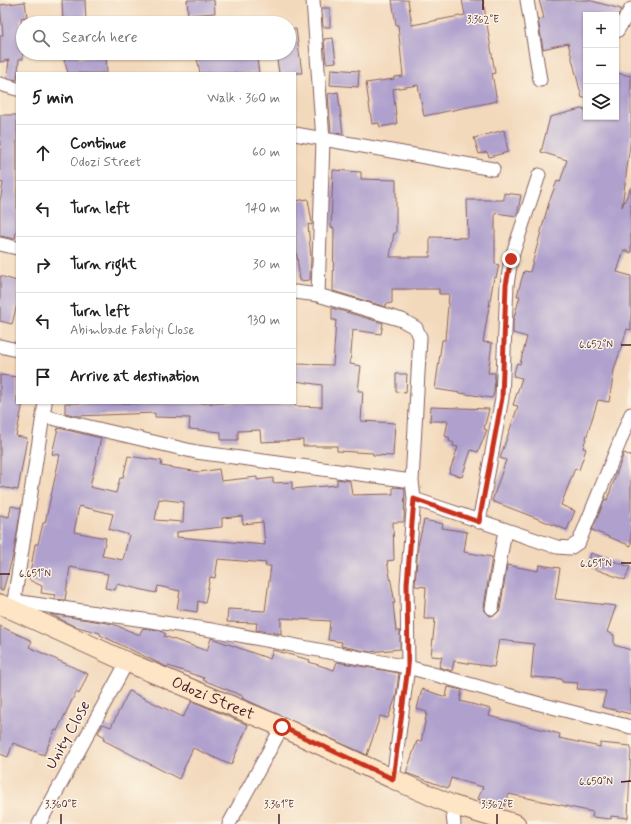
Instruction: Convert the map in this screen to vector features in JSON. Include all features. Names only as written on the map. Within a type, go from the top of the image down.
[{"type":"main road","name":"Odozi Street","points":[[12,606],[127,662],[282,727],[452,805],[516,824]]},
{"type":"street","points":[[313,0],[323,140],[318,295]]},
{"type":"street","points":[[527,0],[540,80]]},
{"type":"street","points":[[619,27],[631,9]]},
{"type":"street","points":[[0,84],[16,89]]},
{"type":"street","points":[[296,134],[493,169]]},
{"type":"street","points":[[479,522],[502,398],[506,285],[511,259],[539,175]]},
{"type":"street","points":[[0,244],[16,248]]},
{"type":"street","points":[[296,292],[318,295],[402,320],[416,328],[420,337],[412,481],[414,499],[407,584],[408,667],[393,779]]},
{"type":"street","points":[[0,346],[16,350]]},
{"type":"street","points":[[412,481],[196,452],[44,409],[12,606],[212,630],[408,667],[540,704],[631,727]]},
{"type":"street","points":[[414,499],[557,547],[570,548],[579,542],[631,414]]},
{"type":"street","points":[[492,608],[505,530]]},
{"type":"street","name":"Unity Close","points":[[38,824],[127,662]]},
{"type":"street","points":[[229,824],[282,727]]},
{"type":"street","points":[[452,805],[454,824]]},
{"type":"building","points":[[62,0],[85,0],[86,16],[63,16]]},
{"type":"building","points":[[187,0],[214,0],[215,13],[188,15]]},
{"type":"building","points":[[392,0],[408,0],[412,25],[465,15],[462,0],[483,0],[495,73],[492,74],[497,101],[424,116],[418,85],[393,89],[397,124],[380,127],[379,123],[372,124],[366,83],[394,79],[394,77],[403,76],[398,25],[396,25]]},
{"type":"building","points":[[539,0],[588,0],[621,9],[619,13],[583,12],[583,98],[568,43],[543,49],[538,19],[544,18]]},
{"type":"building","points":[[25,2],[27,16],[16,16],[16,60],[19,60],[16,80],[7,78],[9,60],[0,62],[0,35],[3,35],[0,5]]},
{"type":"building","points":[[322,8],[330,8],[330,27],[323,27]]},
{"type":"building","points":[[296,29],[302,73],[279,72],[277,60],[296,60]]},
{"type":"building","points":[[333,38],[336,62],[326,63],[324,39]]},
{"type":"building","points":[[64,60],[106,60],[107,72],[68,72]]},
{"type":"building","points":[[197,60],[257,60],[259,72],[200,72]]},
{"type":"building","points":[[331,69],[359,71],[358,87],[330,85]]},
{"type":"building","points":[[619,74],[631,76],[631,136],[622,207],[631,187],[631,253],[624,250],[617,272],[631,276],[631,330],[627,329],[614,370],[609,402],[598,400],[583,448],[586,449],[579,470],[575,468],[561,505],[575,511],[567,530],[492,501],[506,460],[500,458],[518,406],[513,405],[522,378],[513,376],[517,363],[520,364],[527,337],[513,333],[513,321],[520,296],[517,296],[524,271],[530,272],[549,202],[557,181],[560,182],[567,160],[541,152],[550,117],[583,109],[583,120],[619,120]]},
{"type":"building","points":[[338,92],[343,134],[331,132],[328,94]]},
{"type":"building","points":[[0,115],[16,115],[15,239],[0,236],[0,202],[3,183],[0,182]]},
{"type":"building","points":[[504,130],[508,152],[489,157],[487,152],[479,154],[474,138]]},
{"type":"building","points":[[333,170],[361,172],[361,179],[396,180],[396,233],[394,233],[390,257],[430,257],[430,237],[468,238],[467,200],[504,200],[504,193],[521,195],[517,216],[495,213],[495,264],[499,265],[496,278],[494,277],[483,342],[492,343],[488,373],[495,373],[494,393],[492,398],[435,389],[442,340],[445,340],[449,294],[439,294],[439,289],[392,289],[392,303],[386,304],[386,307],[333,291],[334,228],[331,227]]},
{"type":"building","points":[[308,199],[312,223],[312,225],[308,224],[311,258],[310,280],[300,281],[296,248],[296,201]]},
{"type":"building","points":[[0,276],[16,281],[16,308],[12,324],[0,321]]},
{"type":"building","points":[[332,308],[383,323],[381,334],[353,330],[350,364],[361,366],[358,391],[363,391],[361,421],[395,423],[393,456],[373,455],[373,453],[337,451],[337,446],[303,446],[303,440],[261,442],[260,430],[238,431],[238,440],[221,440],[221,432],[189,429],[190,418],[155,417],[155,413],[77,416],[65,413],[65,404],[295,404],[295,406],[322,407],[322,385],[296,381],[296,364],[333,365],[336,320],[332,320]]},
{"type":"building","points":[[396,374],[407,374],[406,393],[396,392]]},
{"type":"building","points":[[0,375],[16,377],[16,404],[23,404],[16,436],[27,438],[18,490],[0,487]]},
{"type":"building","points":[[431,407],[489,409],[484,429],[487,430],[478,452],[471,450],[462,477],[449,473],[458,447],[453,446],[454,443],[449,441],[450,438],[445,436],[448,421],[430,421]]},
{"type":"building","points":[[58,428],[101,438],[90,487],[116,493],[120,478],[123,478],[128,456],[162,461],[161,466],[200,472],[219,469],[221,481],[257,477],[257,480],[273,478],[273,483],[292,482],[292,489],[337,485],[337,479],[350,481],[352,495],[393,494],[393,487],[405,488],[404,522],[393,522],[394,560],[387,561],[395,603],[393,603],[396,631],[400,631],[400,649],[370,652],[341,646],[342,642],[328,640],[330,621],[281,618],[281,634],[256,630],[257,623],[227,622],[228,609],[265,611],[271,566],[265,566],[266,563],[218,559],[215,578],[210,577],[205,603],[198,601],[197,612],[177,609],[180,591],[158,586],[156,593],[117,584],[115,590],[105,588],[108,574],[70,567],[65,600],[54,599],[55,595],[41,593],[42,586],[29,580],[35,544],[38,544],[43,523],[45,523],[60,455],[52,454]],"holes":[[[159,499],[184,502],[183,522],[155,520]],[[79,506],[113,514],[109,529],[129,535],[123,560],[102,556],[106,538],[74,532]],[[242,516],[243,524],[263,522],[265,545],[177,537],[177,532],[222,527],[222,518]]]},
{"type":"building","points":[[624,453],[631,456],[631,546],[592,530],[605,499],[607,500]]},
{"type":"building","points":[[11,506],[21,508],[14,552],[3,590],[0,590],[0,515],[9,517]]},
{"type":"building","points":[[424,520],[443,524],[442,528],[467,532],[464,552],[492,557],[484,607],[485,611],[490,616],[495,615],[500,610],[507,565],[538,571],[539,565],[560,568],[555,599],[616,606],[607,632],[614,635],[614,645],[631,650],[631,714],[602,707],[606,691],[577,689],[578,683],[562,682],[562,679],[531,677],[534,644],[499,640],[494,667],[454,661],[452,671],[439,667],[442,657],[431,656],[435,619],[424,619],[426,587],[415,586],[418,546]]},
{"type":"building","points":[[591,553],[630,567],[625,580],[587,566]]},
{"type":"building","points":[[50,614],[113,624],[139,635],[143,628],[159,630],[166,634],[164,636],[207,651],[211,638],[270,659],[273,650],[310,660],[309,662],[334,670],[337,662],[399,673],[396,697],[388,718],[380,716],[367,755],[242,698],[243,696],[203,680],[204,678],[168,666],[167,667],[100,635],[100,633],[74,626]]},
{"type":"building","points":[[0,626],[32,641],[29,647],[88,674],[79,694],[76,692],[57,731],[55,730],[44,755],[13,743],[8,757],[0,754]]},
{"type":"building","points":[[448,687],[462,690],[460,701],[491,709],[489,716],[560,734],[559,738],[600,747],[600,743],[631,746],[628,818],[611,816],[611,819],[592,817],[593,812],[509,794],[503,809],[478,799],[483,787],[451,778],[448,788],[406,773],[417,741],[421,742],[427,712],[417,709],[422,689],[446,697]]},
{"type":"building","points":[[129,691],[183,717],[192,701],[248,725],[231,765],[193,748],[179,779],[103,740],[105,737],[98,733],[103,724],[111,727]]},
{"type":"route","points":[[282,727],[393,779],[408,667],[407,584],[414,499],[479,522],[502,398],[506,285],[511,259]]}]
